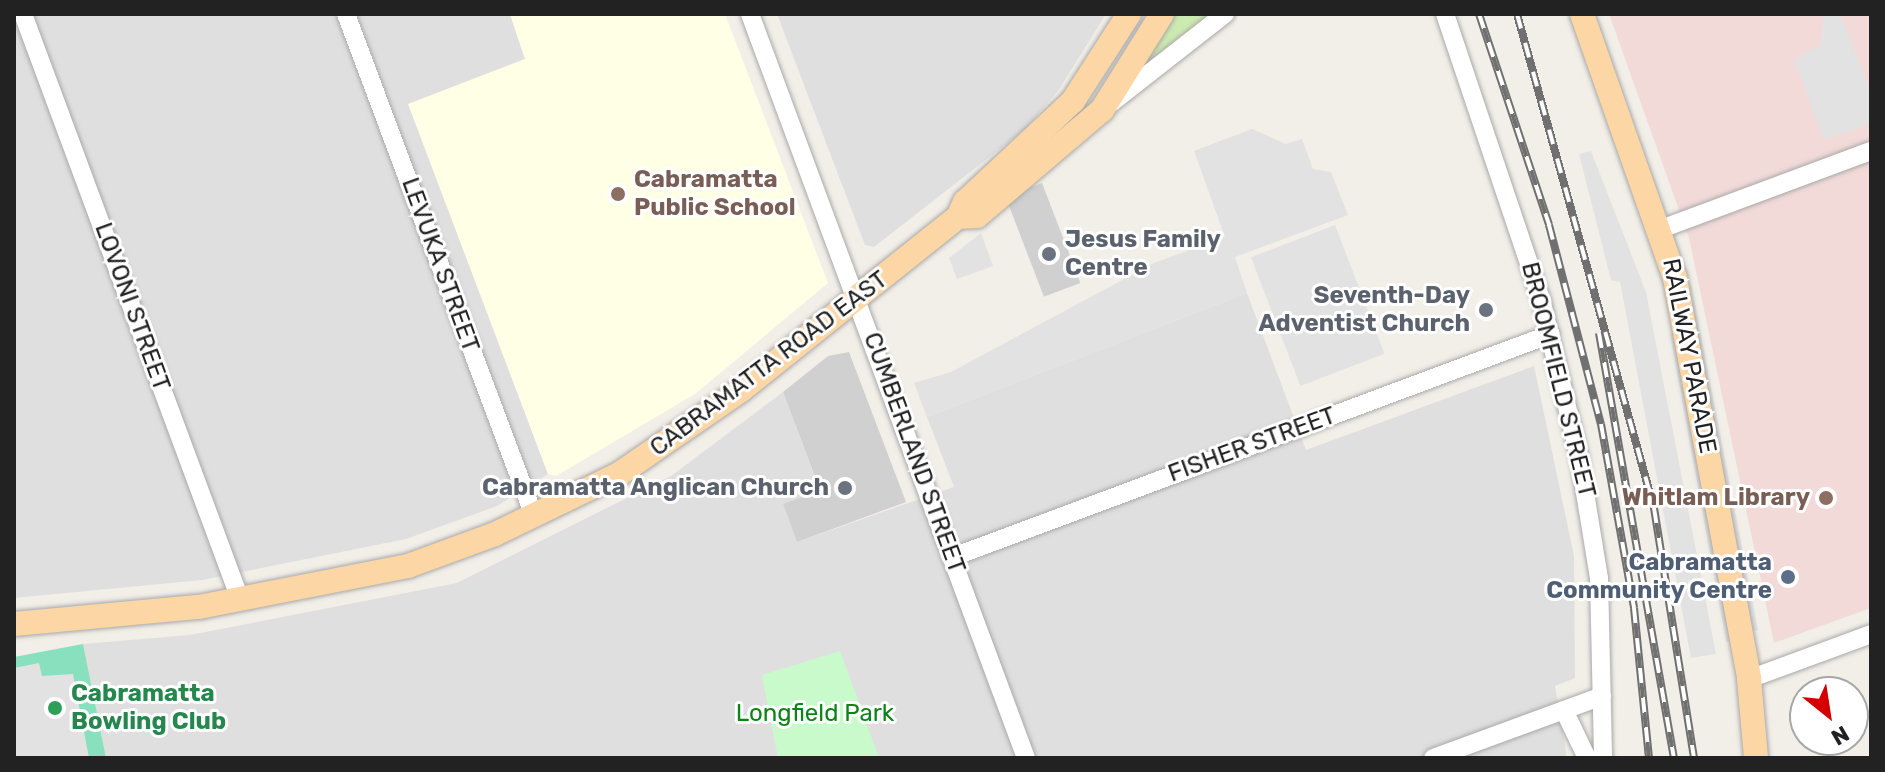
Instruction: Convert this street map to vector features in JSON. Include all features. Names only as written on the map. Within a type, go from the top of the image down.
[{"type":"main road","name":"CABRAMATTA ROAD EAST","points":[[14,624],[240,599],[408,566],[534,516],[676,440],[857,300],[958,217],[965,202],[1063,113],[1129,14]]},
{"type":"main road","name":"CABRAMATTA ROAD EAST","points":[[958,217],[977,216],[1102,110],[1162,14]]},
{"type":"main road","name":"RAILWAY PARADE","points":[[1582,14],[1661,229],[1749,679],[1756,758]]},
{"type":"street","name":"LOVONI STREET","points":[[23,14],[240,599]]},
{"type":"street","name":"LEVUKA STREET","points":[[346,14],[534,516]]},
{"type":"street","name":"CUMBERLAND STREET","points":[[750,14],[1026,758]]},
{"type":"street","name":"CABRAMATTA ROAD EAST","points":[[1102,110],[1225,14]]},
{"type":"street","name":"BROOMFIELD STREET","points":[[1445,14],[1551,334],[1596,551],[1603,758]]},
{"type":"street","points":[[1661,229],[1871,151]]},
{"type":"street","name":"FISHER STREET","points":[[953,557],[1551,334]]},
{"type":"street","points":[[1749,679],[1871,634]]},
{"type":"street","points":[[1433,758],[1602,696]]},
{"type":"street","points":[[1564,710],[1587,758]]},
{"type":"shaded area","points":[[14,14],[510,14],[525,59],[409,104],[548,474],[497,506],[406,539],[202,580],[14,598]]},
{"type":"shaded area","name":"Cabramatta Public School","points":[[510,14],[725,14],[828,283],[695,394],[556,476],[548,474],[408,104],[525,59]]},
{"type":"shaded area","points":[[777,14],[1106,14],[1058,91],[1024,130],[874,247],[865,245]]},
{"type":"shaded area","points":[[1609,14],[1871,14],[1871,608],[1774,643],[1689,238]]},
{"type":"shaded area","points":[[1824,14],[1840,14],[1871,93],[1871,123],[1824,140],[1794,59],[1821,45]]},
{"type":"shaded area","points":[[1252,129],[1286,144],[1302,139],[1313,169],[1331,172],[1348,215],[1235,257],[1247,293],[927,417],[914,383],[951,372],[1154,263],[1225,237],[1194,151]]},
{"type":"shaded area","points":[[1591,151],[1646,292],[1716,654],[1691,658],[1620,282],[1611,280],[1579,154]]},
{"type":"shaded area","name":"Jesus Family Centre","points":[[1042,183],[1080,283],[1044,297],[1006,197]]},
{"type":"shaded area","points":[[1335,225],[1384,354],[1300,386],[1251,257]]},
{"type":"shaded area","points":[[981,233],[993,266],[957,279],[949,258]]},
{"type":"shaded area","points":[[1691,283],[1758,630],[1753,631],[1684,285]]},
{"type":"shaded area","points":[[1247,293],[1306,450],[1534,366],[1574,556],[1575,678],[1555,686],[1567,758],[106,758],[83,644],[190,635],[457,583],[671,476],[783,392],[820,491],[783,504],[797,542],[954,487],[927,417]]},
{"type":"shaded area","points":[[1676,333],[1731,641],[1726,642],[1670,334]]},
{"type":"shaded area","points":[[849,352],[906,502],[797,542],[783,504],[820,490],[783,392],[828,356]]},
{"type":"shaded area","name":"Cabramatta Bowling Club","points":[[39,663],[42,676],[73,674],[89,758],[14,758],[14,668]]},
{"type":"green space","points":[[1172,14],[1216,14],[1139,75]]},
{"type":"green space","name":"Cabramatta Bowling Club","points":[[83,644],[106,758],[14,758],[14,657]]},
{"type":"green space","name":"Longfield Park","points":[[840,651],[879,758],[778,758],[762,675]]},
{"type":"railway","points":[[1479,14],[1549,225],[1601,424],[1634,608],[1649,758]]},
{"type":"railway","points":[[1517,14],[1654,508],[1694,758]]},
{"type":"railway","points":[[1599,333],[1674,758]]},
{"type":"place","name":"Cabramatta Public School","points":[[618,194]]},
{"type":"place","name":"Jesus Family Centre","points":[[1049,254]]},
{"type":"place","name":"Seventh-Day Adventist Church","points":[[1486,310]]},
{"type":"place","name":"Cabramatta Anglican Church","points":[[845,488]]},
{"type":"place","name":"Whitlam Library","points":[[1826,498]]},
{"type":"place","name":"Cabramatta Community Centre","points":[[1788,577]]},
{"type":"place","name":"Cabramatta Bowling Club","points":[[55,708]]}]
